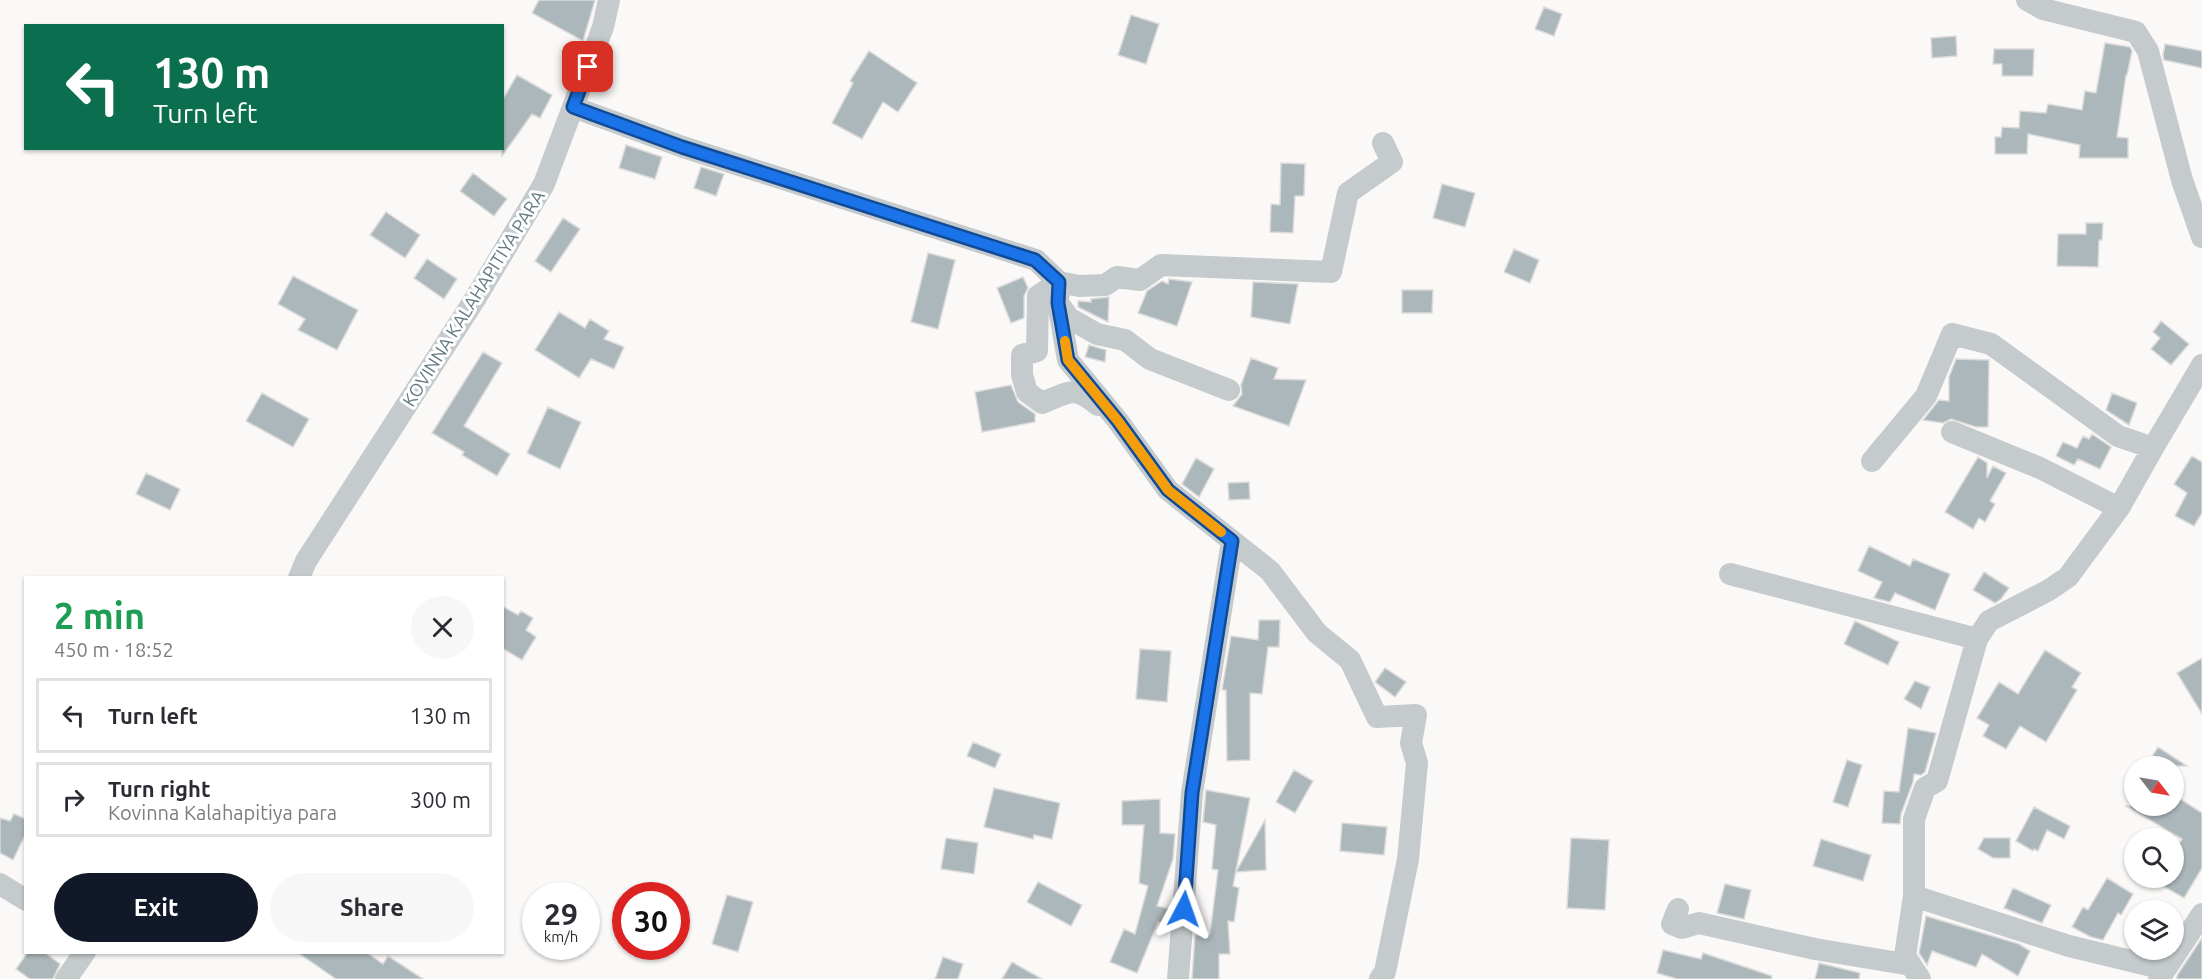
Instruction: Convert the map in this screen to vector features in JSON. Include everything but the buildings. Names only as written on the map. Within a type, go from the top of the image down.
[{"type":"street","name":"KOVINNA KALAHAPITIYA PARA","points":[[300,576],[306,561],[475,299],[544,184],[603,27],[609,0]]},
{"type":"street","points":[[2027,0],[2043,9],[2066,7],[2136,32],[2148,51],[2181,180],[2202,237]]},
{"type":"street","points":[[573,107],[682,147],[1035,260],[1058,292],[1069,318],[1097,334],[1125,339],[1150,359],[1229,390]]},
{"type":"street","points":[[1118,421],[1083,393],[1073,391],[1042,403],[1027,393],[1022,375],[1022,355],[1036,351],[1038,296],[1079,286],[1105,285],[1117,277],[1140,280],[1161,265],[1330,272],[1348,193],[1392,162],[1383,143]]},
{"type":"street","points":[[1058,292],[1068,360],[1118,421],[1168,490],[1270,571],[1317,633],[1350,660],[1377,717],[1416,714],[1410,743],[1417,763],[1408,859],[1385,972],[1380,979]]},
{"type":"street","points":[[1872,461],[1926,396],[1952,334],[1991,344],[2118,436],[2154,448]]},
{"type":"street","points":[[1915,972],[1905,956],[1914,896],[1914,819],[1924,788],[1937,781],[1977,639],[1989,621],[2049,590],[2068,577],[2119,508],[2202,365]]},
{"type":"street","points":[[1952,432],[2040,468],[2119,508]]},
{"type":"street","points":[[1178,979],[1192,793],[1232,541]]},
{"type":"street","points":[[1730,574],[1977,639]]},
{"type":"street","points":[[0,884],[24,899]]},
{"type":"street","points":[[1914,896],[2161,974],[2202,914]]},
{"type":"street","points":[[1678,909],[1672,924],[1682,928],[1700,923],[1915,972]]},
{"type":"street","points":[[66,979],[84,954]]},
{"type":"slow traffic","points":[[1065,341],[1068,360],[1118,421],[1168,490],[1221,532]]},
{"type":"route","points":[[588,67],[573,107],[682,147],[1035,260],[1059,282],[1058,303],[1068,360],[1118,421],[1168,490],[1232,541],[1192,793],[1184,909]]}]
